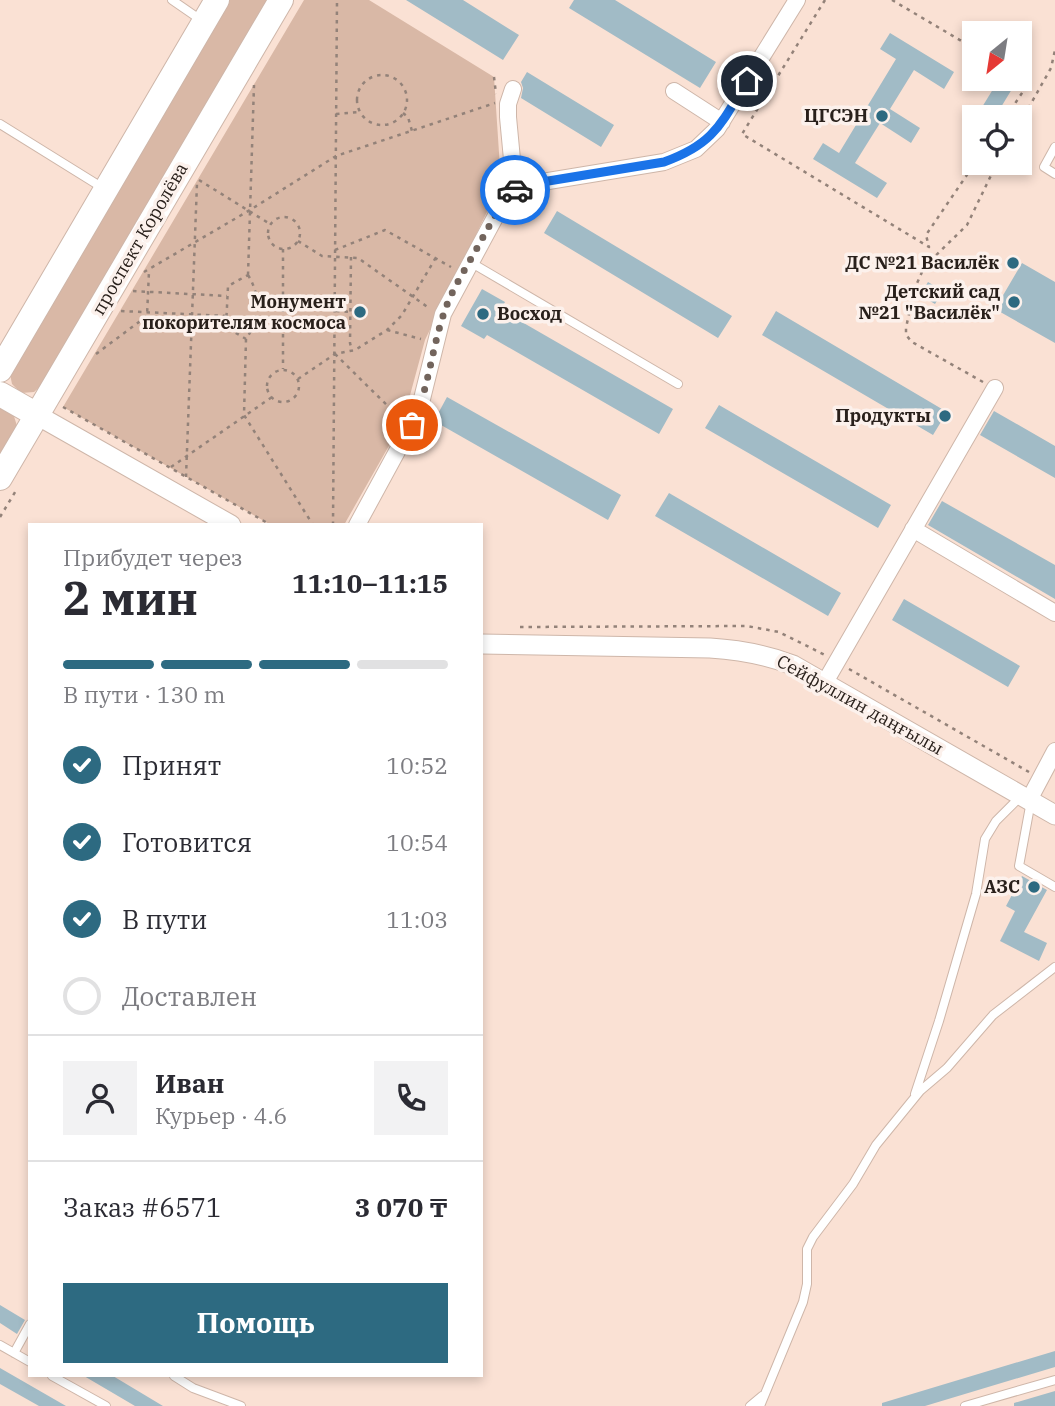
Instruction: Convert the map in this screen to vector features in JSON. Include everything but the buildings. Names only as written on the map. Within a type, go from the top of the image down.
[{"type":"main road","points":[[0,370],[216,0]]},
{"type":"main road","name":"проспект Королёва","points":[[0,478],[281,0]]},
{"type":"main road","points":[[0,394],[37,415]]},
{"type":"street","points":[[506,197],[524,185],[664,162],[696,149],[722,122],[797,0]]},
{"type":"street","points":[[357,523],[419,411],[443,314],[463,263],[506,197],[513,170],[508,104],[513,89]]},
{"type":"street","points":[[674,91],[722,122]]},
{"type":"street","points":[[824,684],[995,388]]},
{"type":"street","points":[[37,415],[227,523]]},
{"type":"street","points":[[913,529],[1055,613]]},
{"type":"street","name":"Сейфуллин даңғылы","points":[[485,648],[710,648],[771,656],[793,665],[1055,815]]},
{"type":"street","points":[[1027,799],[1055,751]]},
{"type":"lane","points":[[172,0],[204,22]]},
{"type":"lane","points":[[0,124],[106,190]]},
{"type":"lane","points":[[1055,147],[1044,167],[1055,174]]},
{"type":"lane","points":[[463,263],[678,384]]},
{"type":"lane","points":[[1027,799],[1018,866],[1055,887]]},
{"type":"lane","points":[[913,1100],[976,894],[985,839],[996,821],[1027,799]]},
{"type":"lane","points":[[760,1406],[803,1302],[807,1284],[807,1249],[823,1223],[853,1184],[876,1145],[913,1100],[947,1068],[993,1015],[1055,967]]},
{"type":"lane","points":[[14,1353],[28,1328]]},
{"type":"lane","points":[[0,1345],[28,1361]]},
{"type":"lane","points":[[54,1377],[106,1406]]},
{"type":"lane","points":[[176,1377],[193,1388],[241,1406]]},
{"type":"lane","points":[[965,1406],[1055,1380]]},
{"type":"lane","points":[[750,1406],[765,1394]]},
{"type":"path","points":[[333,523],[337,0]]},
{"type":"path","points":[[825,0],[742,134],[929,247],[926,235],[967,175]]},
{"type":"path","points":[[892,0],[962,41]]},
{"type":"path","points":[[1030,105],[1051,68],[1055,50]]},
{"type":"path","points":[[379,76],[393,78],[403,88],[406,97],[402,113],[394,122],[384,125],[370,122],[360,112],[357,98],[360,89],[366,81],[379,76]]},
{"type":"path","points":[[141,274],[250,211],[336,156],[496,103],[494,77]]},
{"type":"path","points":[[254,83],[248,275],[257,298],[256,317],[246,339],[244,415],[312,523]]},
{"type":"path","points":[[336,114],[360,112]]},
{"type":"path","points":[[402,113],[408,117],[412,131]]},
{"type":"path","points":[[991,175],[967,226],[922,272],[914,290],[906,335],[912,342],[995,388]]},
{"type":"path","points":[[186,477],[197,179],[270,224]]},
{"type":"path","points":[[278,218],[291,218],[299,228],[298,241],[292,247],[283,249],[274,246],[268,239],[270,224],[278,218]]},
{"type":"path","points":[[335,250],[385,230],[451,267],[463,263]]},
{"type":"path","points":[[298,241],[322,256],[358,258],[430,309],[432,314]]},
{"type":"path","points":[[283,249],[283,369]]},
{"type":"path","points":[[351,257],[352,351]]},
{"type":"path","points":[[298,379],[335,354],[352,351],[387,330],[402,316],[436,258]]},
{"type":"path","points":[[93,355],[147,316],[149,269]]},
{"type":"path","points":[[246,339],[226,327],[226,316],[228,286],[248,275]]},
{"type":"path","points":[[131,291],[227,296]]},
{"type":"path","points":[[257,298],[335,302]]},
{"type":"path","points":[[120,311],[226,316]]},
{"type":"path","points":[[335,311],[350,312]]},
{"type":"path","points":[[256,317],[335,321]]},
{"type":"path","points":[[387,330],[425,340]]},
{"type":"path","points":[[335,354],[403,421]]},
{"type":"path","points":[[283,369],[292,372],[298,379],[299,389],[293,399],[284,402],[272,397],[267,389],[268,380],[274,372],[283,369]]},
{"type":"path","points":[[170,468],[272,397]]},
{"type":"path","points":[[63,407],[267,523]]},
{"type":"shaded area","points":[[227,0],[269,0],[42,385],[34,392],[21,393],[12,384],[10,374]]},
{"type":"shaded area","points":[[304,0],[369,0],[494,77],[501,183],[425,340],[403,421],[345,523],[267,523],[63,407]]},
{"type":"shaded area","points":[[0,407],[13,413],[17,426],[0,457]]},
{"type":"way so far","points":[[412,425],[424,396],[443,314],[492,221],[506,197],[515,190]]},
{"type":"place","name":"ЦГСЭН","points":[[882,116]]},
{"type":"place","name":"ДС №21 Василёк","points":[[1013,263]]},
{"type":"place","name":"Детский сад №21 \"Василёк\"","points":[[1014,302]]},
{"type":"place","name":"Монумент покорителям космоса","points":[[360,312]]},
{"type":"place","name":"Восход","points":[[483,314]]},
{"type":"place","name":"Продукты","points":[[945,416]]},
{"type":"place","name":"АЗС","points":[[1034,887]]},
{"type":"route","points":[[515,190],[524,185],[664,162],[682,156],[696,149],[717,129],[747,81]]}]
